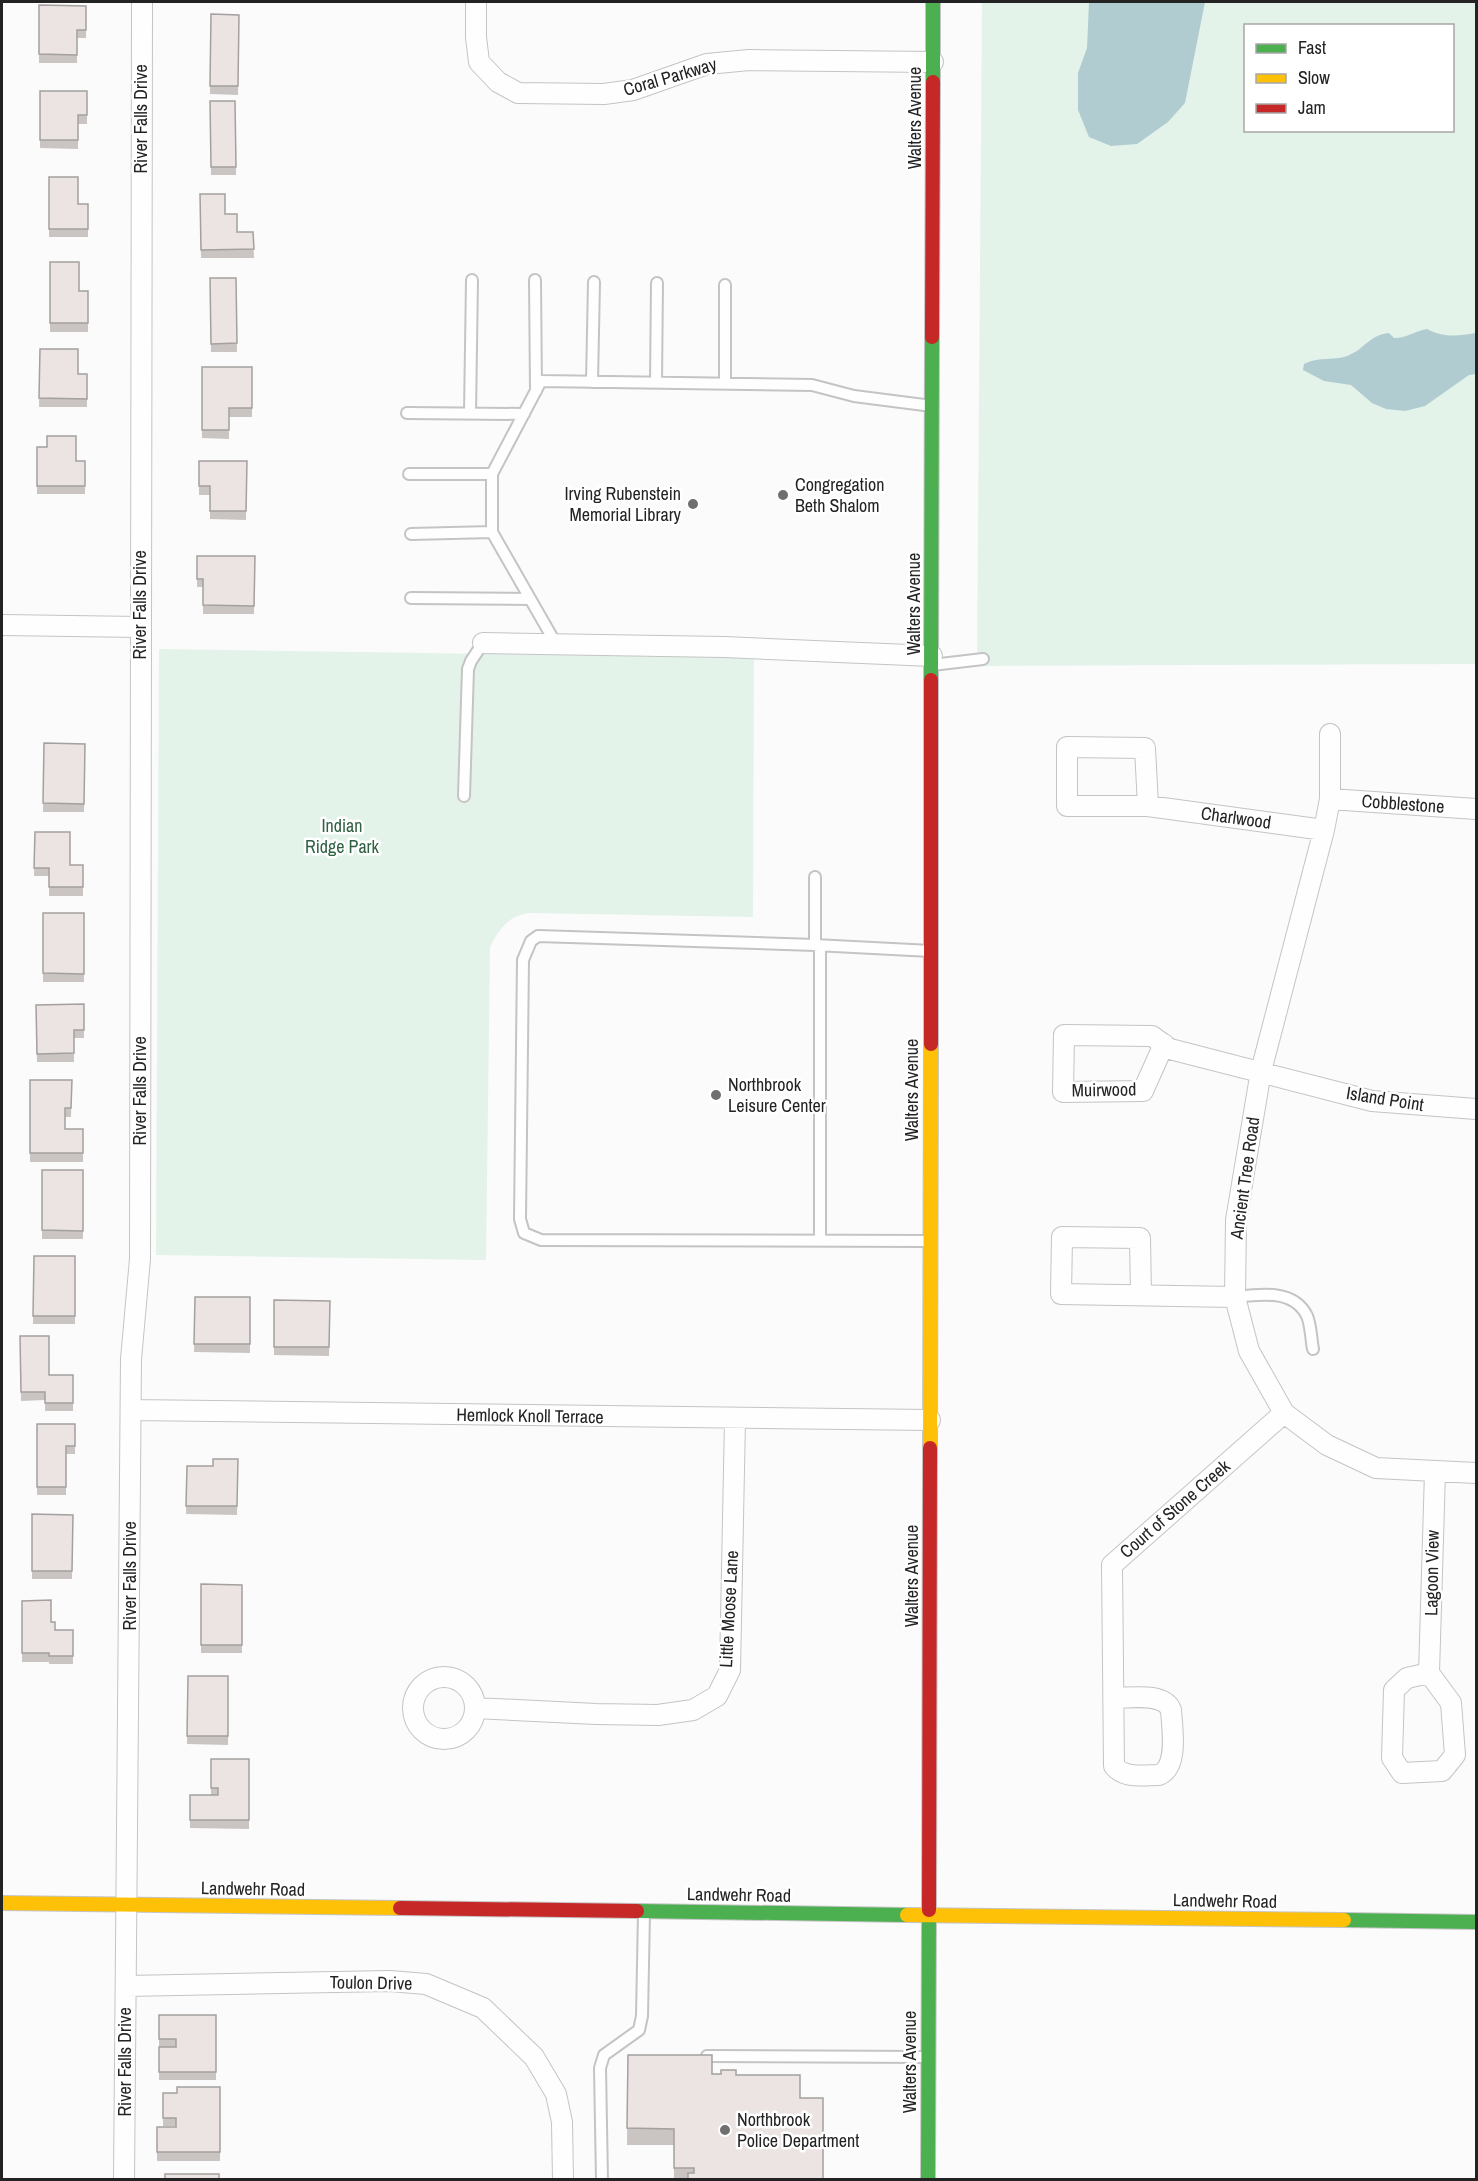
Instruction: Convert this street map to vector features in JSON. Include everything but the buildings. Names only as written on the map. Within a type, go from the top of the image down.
[{"type":"main road","name":"Walters Avenue","points":[[928,2180],[933,2]]},
{"type":"main road","name":"Landwehr Road","points":[[2,1904],[1476,1922]]},
{"type":"street","name":"River Falls Drive","points":[[124,2180],[131,1359],[140,1259],[142,2]]},
{"type":"street","name":"Coral Parkway","points":[[476,2],[479,62],[498,82],[518,93],[604,94],[633,90],[706,64],[750,60],[933,62]]},
{"type":"street","points":[[2,625],[140,627]]},
{"type":"street","points":[[483,643],[724,647],[932,660]]},
{"type":"street","name":"Ancient Tree Road","points":[[1330,734],[1330,799],[1324,830],[1261,1071],[1236,1220],[1235,1297],[1250,1351],[1284,1413],[1327,1445],[1376,1468],[1476,1473]]},
{"type":"street","name":"Charlwood","points":[[1148,806],[1145,748],[1067,747],[1067,806],[1148,806],[1324,830]]},
{"type":"street","name":"Cobblestone","points":[[1330,799],[1476,808]]},
{"type":"street","name":"Muirwood","points":[[1164,1044],[1143,1091],[1063,1092],[1064,1035],[1152,1036],[1164,1044],[1170,1049],[1261,1071]]},
{"type":"street","name":"Island Point","points":[[1261,1071],[1372,1101],[1476,1109]]},
{"type":"street","points":[[1141,1295],[1140,1238],[1062,1237],[1061,1294],[1235,1297]]},
{"type":"street","name":"Hemlock Knoll Terrace","points":[[131,1410],[930,1420]]},
{"type":"street","name":"Court of Stone Creek","points":[[1114,1698],[1152,1698],[1169,1704],[1172,1760],[1164,1773],[1125,1775],[1114,1766],[1112,1564],[1284,1413]]},
{"type":"street","name":"Little Moose Lane","points":[[475,1708],[658,1715],[693,1710],[717,1696],[730,1670],[735,1419]]},
{"type":"street","name":"Lagoon View","points":[[1429,1674],[1435,1472]]},
{"type":"street","points":[[1429,1674],[1451,1703],[1455,1755],[1442,1770],[1402,1773],[1392,1758],[1394,1690],[1407,1678],[1429,1674]]},
{"type":"street","name":"Toulon Drive","points":[[126,1986],[390,1981],[426,1984],[474,2004],[483,2008],[534,2057],[556,2094],[562,2122],[563,2180]]},
{"type":"lane","points":[[470,413],[472,279]]},
{"type":"lane","points":[[535,280],[536,392]]},
{"type":"lane","points":[[592,382],[594,282]]},
{"type":"lane","points":[[656,382],[657,283]]},
{"type":"lane","points":[[725,285],[725,382]]},
{"type":"lane","points":[[556,644],[492,531],[492,474],[541,381],[812,385],[854,396],[932,406]]},
{"type":"lane","points":[[407,413],[524,414]]},
{"type":"lane","points":[[409,474],[492,474]]},
{"type":"lane","points":[[411,534],[492,531]]},
{"type":"lane","points":[[411,598],[530,599]]},
{"type":"lane","points":[[464,796],[468,669],[483,643]]},
{"type":"lane","points":[[932,660],[983,659]]},
{"type":"lane","points":[[815,877],[818,945],[820,1240]]},
{"type":"lane","points":[[930,1241],[541,1240],[524,1233],[520,1219],[523,960],[531,941],[538,936],[931,951]]},
{"type":"lane","points":[[1235,1297],[1261,1294],[1287,1297],[1296,1303],[1307,1316],[1313,1349]]},
{"type":"lane","points":[[602,2180],[600,2068],[604,2055],[639,2030],[642,2016],[644,1911]]},
{"type":"lane","points":[[706,2056],[928,2057]]},
{"type":"green space","points":[[982,2],[1476,2],[1476,664],[977,666]]},
{"type":"green space","name":"Indian Ridge Park","points":[[159,649],[754,658],[753,917],[529,913],[515,917],[505,924],[490,947],[486,1260],[156,1255]]},
{"type":"water","points":[[1089,2],[1205,2],[1185,103],[1168,122],[1137,144],[1111,146],[1089,137],[1078,110],[1078,73],[1087,48]]},
{"type":"water","points":[[1427,329],[1451,336],[1476,333],[1476,374],[1469,375],[1425,406],[1405,411],[1386,409],[1372,403],[1351,385],[1324,381],[1303,370],[1304,364],[1353,353],[1382,334],[1389,333],[1394,338],[1399,338]]},
{"type":"traffic: fast","points":[[933,2],[933,82]]},
{"type":"traffic: fast","points":[[931,680],[932,337]]},
{"type":"traffic: fast","points":[[928,2180],[929,1910]]},
{"type":"traffic: fast","points":[[637,1911],[907,1915]]},
{"type":"traffic: fast","points":[[1344,1920],[1476,1922]]},
{"type":"traffic: slow","points":[[930,1448],[931,1044]]},
{"type":"traffic: slow","points":[[2,1903],[400,1908]]},
{"type":"traffic: slow","points":[[907,1915],[1344,1920]]},
{"type":"traffic: jam","points":[[932,337],[933,82]]},
{"type":"traffic: jam","points":[[931,680],[931,1044]]},
{"type":"traffic: jam","points":[[929,1910],[930,1448]]},
{"type":"traffic: jam","points":[[400,1908],[637,1911]]},
{"type":"place","name":"Congregation Beth Shalom","points":[[783,495]]},
{"type":"place","name":"Irving Rubenstein Memorial Library","points":[[693,504]]},
{"type":"place","name":"Northbrook Leisure Center","points":[[716,1095]]},
{"type":"place","name":"Northbrook Police Department","points":[[725,2130]]}]
